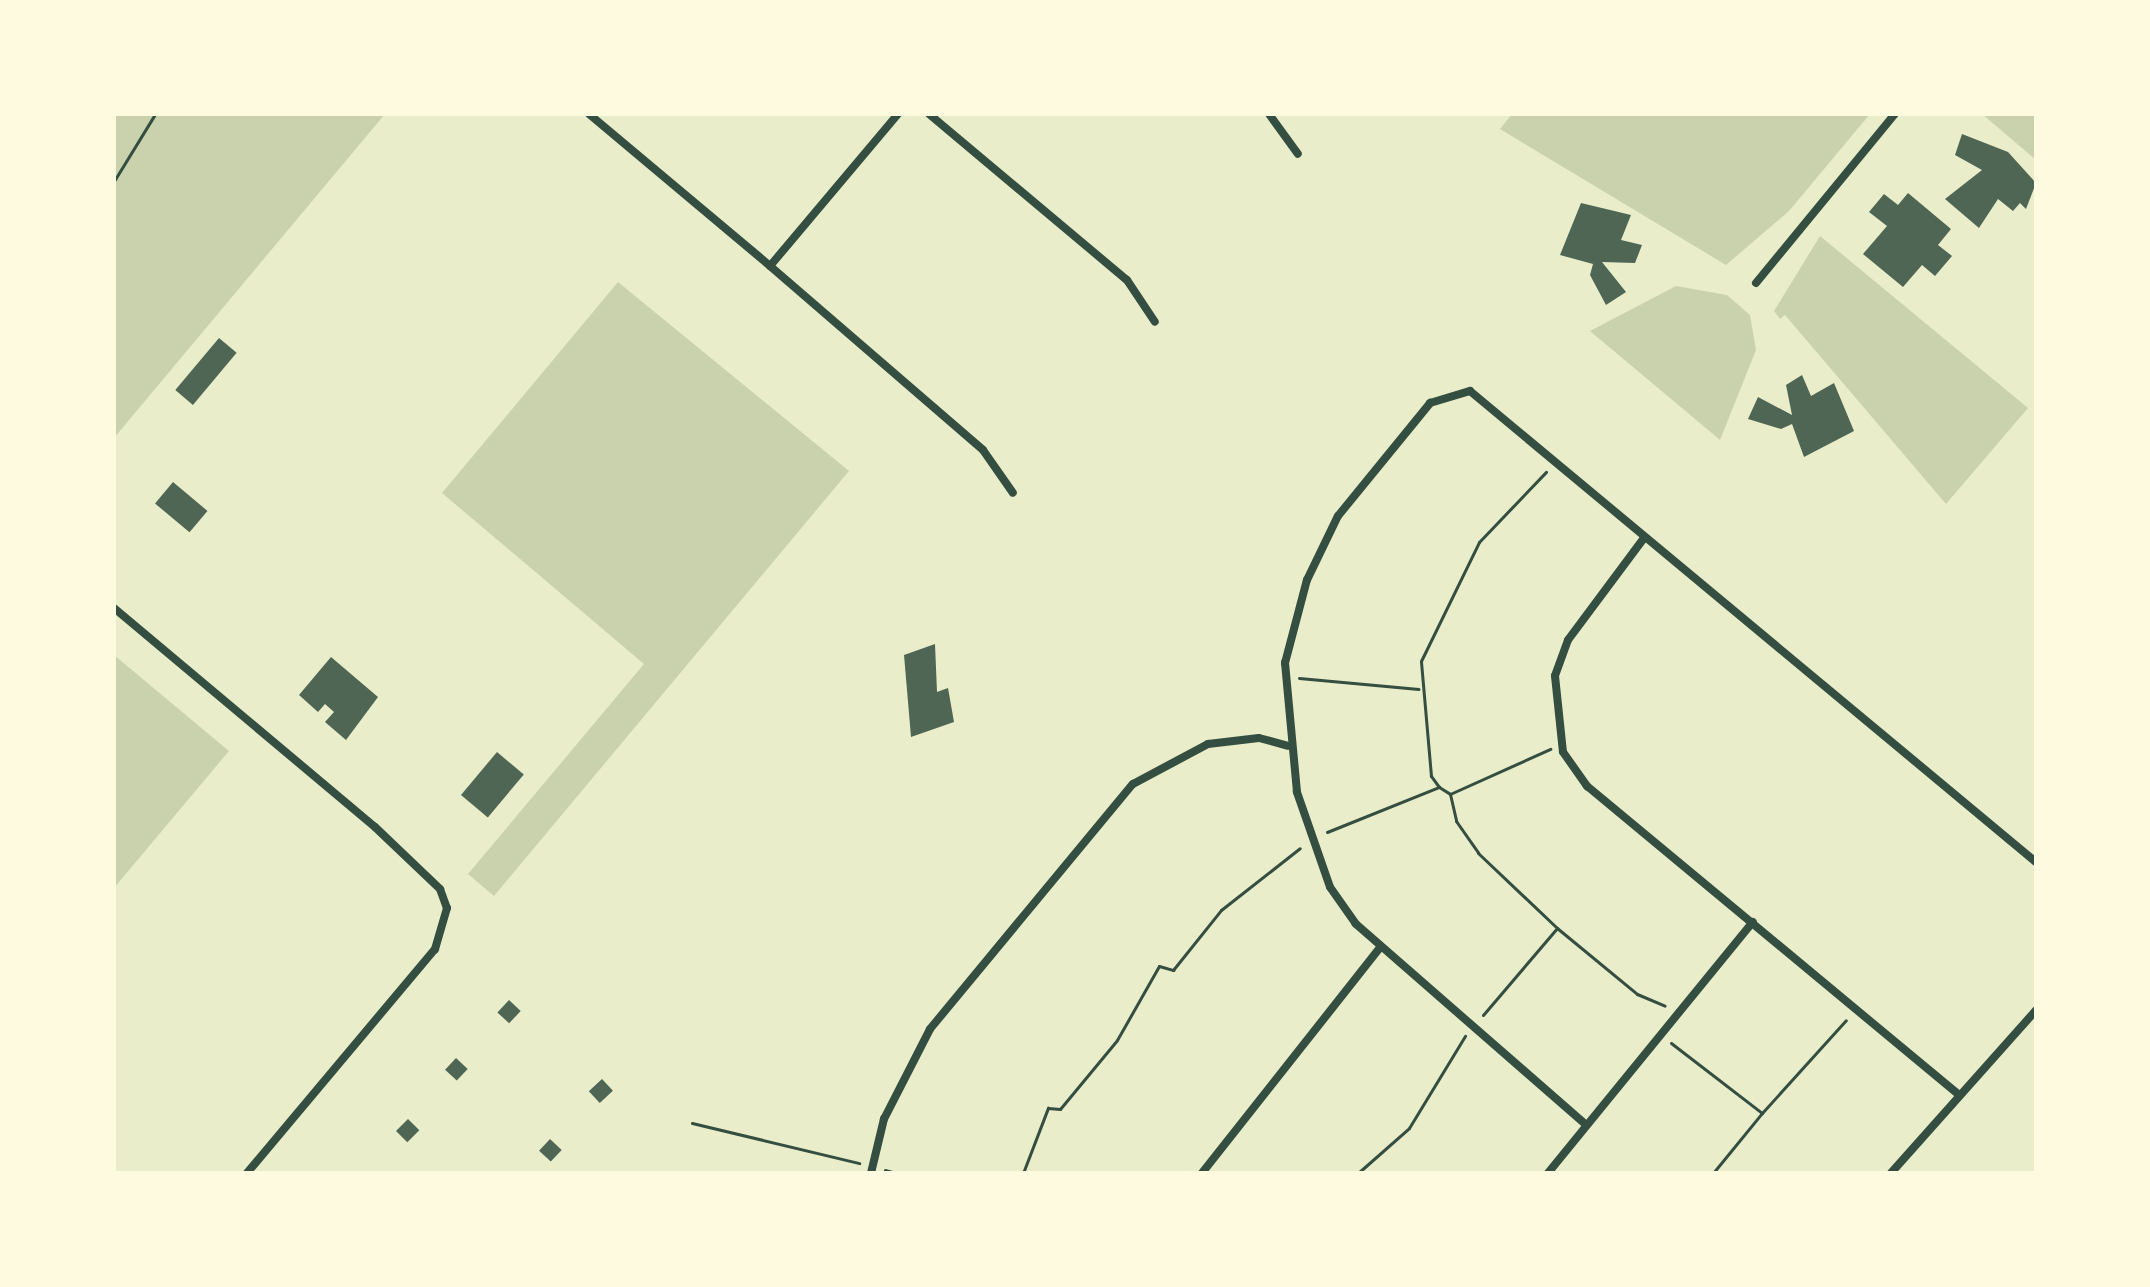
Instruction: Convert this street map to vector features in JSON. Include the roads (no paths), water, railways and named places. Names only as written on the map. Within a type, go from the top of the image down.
[{"type":"street","points":[[589,114],[983,450],[1013,493]]},
{"type":"street","points":[[770,266],[898,114]]},
{"type":"street","points":[[929,114],[1127,280],[1155,322]]},
{"type":"street","points":[[1269,114],[1298,154]]},
{"type":"street","points":[[1756,283],[1895,114]]},
{"type":"street","points":[[1584,1123],[1379,949],[1330,887],[1310,838],[1288,746],[1285,677],[1307,580],[1338,516],[1430,403],[1470,391],[2036,862]]},
{"type":"street","points":[[1644,538],[1568,640],[1555,676],[1562,747],[1587,786],[1959,1095]]},
{"type":"street","points":[[114,608],[375,827],[440,889],[447,908],[435,949],[247,1173]]},
{"type":"street","points":[[872,1170],[890,1104],[930,1029],[1133,784],[1208,744],[1259,738],[1288,746]]},
{"type":"street","points":[[1548,1173],[1584,1123],[1679,1018],[1753,922]]},
{"type":"street","points":[[1202,1173],[1379,949]]},
{"type":"street","points":[[1891,1173],[2036,1010]]}]
